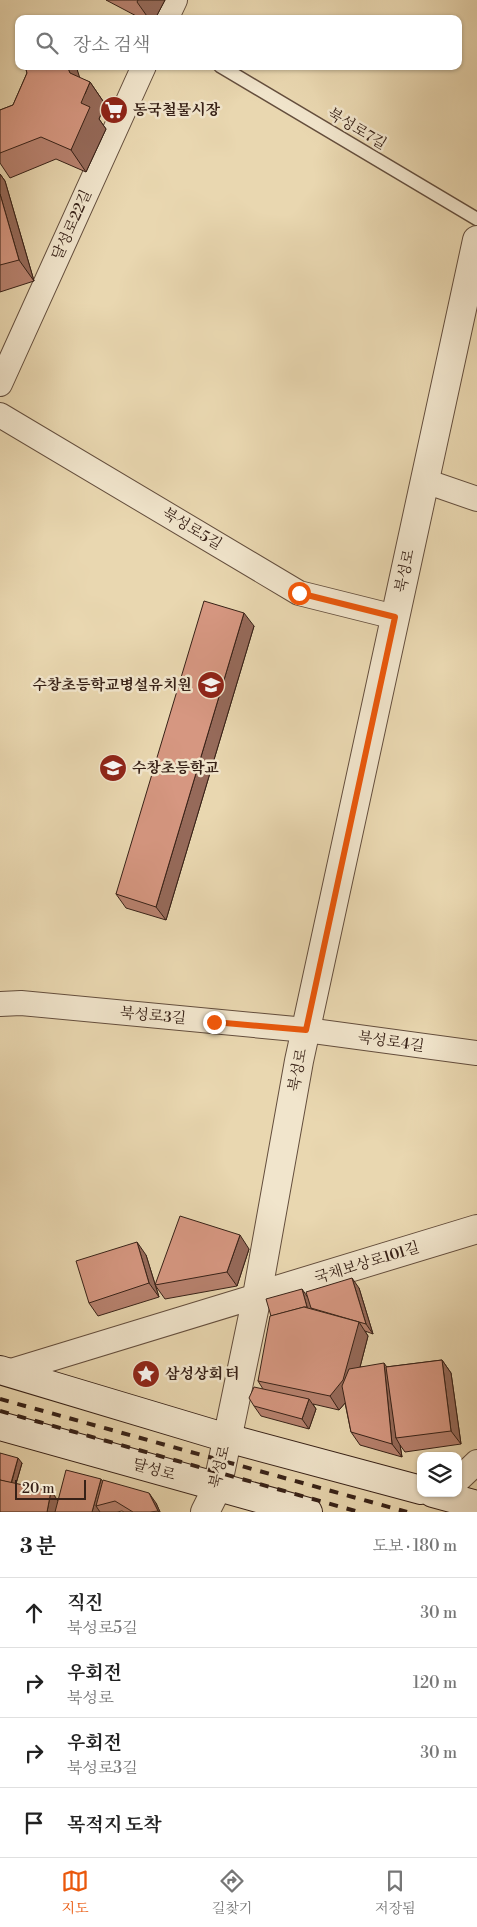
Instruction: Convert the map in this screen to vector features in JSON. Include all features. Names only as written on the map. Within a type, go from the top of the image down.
[{"type":"street","points":[[168,15],[175,0]]},
{"type":"street","name":"달성로22길","points":[[0,384],[142,70]]},
{"type":"street","name":"북성로","points":[[205,1512],[217,1488],[256,1296],[306,1030],[477,240]]},
{"type":"street","name":"북성로5길","points":[[0,415],[299,593],[395,617]]},
{"type":"street","points":[[425,481],[477,499]]},
{"type":"street","name":"북성로3길","points":[[0,1004],[21,1004],[306,1030]]},
{"type":"street","name":"북성로4길","points":[[306,1030],[477,1053]]},
{"type":"street","name":"국채보상로101길","points":[[256,1296],[477,1230]]},
{"type":"street","points":[[4,1371],[256,1296]]},
{"type":"street","points":[[4,1371],[227,1438],[417,1484]]},
{"type":"street","name":"달성로","points":[[0,1426],[308,1512]]},
{"type":"street","points":[[462,1473],[477,1462]]},
{"type":"street","points":[[457,1497],[477,1505]]},
{"type":"lane","name":"북성로7길","points":[[227,70],[477,219]]},
{"type":"building","points":[[26,70],[69,70],[70,73],[90,82],[81,103],[90,107],[71,150],[41,137],[0,153],[0,110],[13,105],[27,73]]},
{"type":"building","points":[[0,194],[19,260],[0,265]]},
{"type":"building","points":[[204,601],[244,613],[156,907],[116,894]]},
{"type":"building","points":[[180,1216],[240,1235],[227,1272],[155,1285]]},
{"type":"building","points":[[137,1242],[149,1283],[89,1303],[76,1261]]},
{"type":"building","points":[[352,1278],[366,1324],[311,1308],[306,1292]]},
{"type":"building","points":[[302,1289],[307,1307],[271,1316],[266,1299]]},
{"type":"building","points":[[304,1307],[359,1322],[343,1380],[330,1396],[258,1381],[270,1316]]},
{"type":"building","points":[[442,1360],[451,1431],[396,1438],[386,1367]]},
{"type":"building","points":[[384,1363],[392,1444],[351,1432],[342,1386],[349,1369]]},
{"type":"building","points":[[254,1387],[309,1399],[302,1419],[254,1406],[249,1398]]},
{"type":"building","points":[[0,1453],[18,1458],[11,1483],[0,1480]]},
{"type":"building","points":[[66,1470],[101,1479],[92,1512],[55,1512]]},
{"type":"building","points":[[0,1480],[51,1491],[47,1512],[0,1512]]},
{"type":"building","points":[[103,1480],[149,1493],[158,1511],[133,1512],[115,1501],[96,1506]]},
{"type":"railway","points":[[0,1399],[407,1512]]},
{"type":"railway","points":[[0,1411],[359,1512]]},
{"type":"place","name":"동국철물시장","points":[[114,110]]},
{"type":"place","name":"수창초등학교병설유치원","points":[[211,685]]},
{"type":"place","name":"수창초등학교","points":[[113,768]]},
{"type":"place","name":"삼성상회 터","points":[[146,1374]]},
{"type":"route","points":[[214,1022],[306,1030],[395,617],[299,593]]}]
